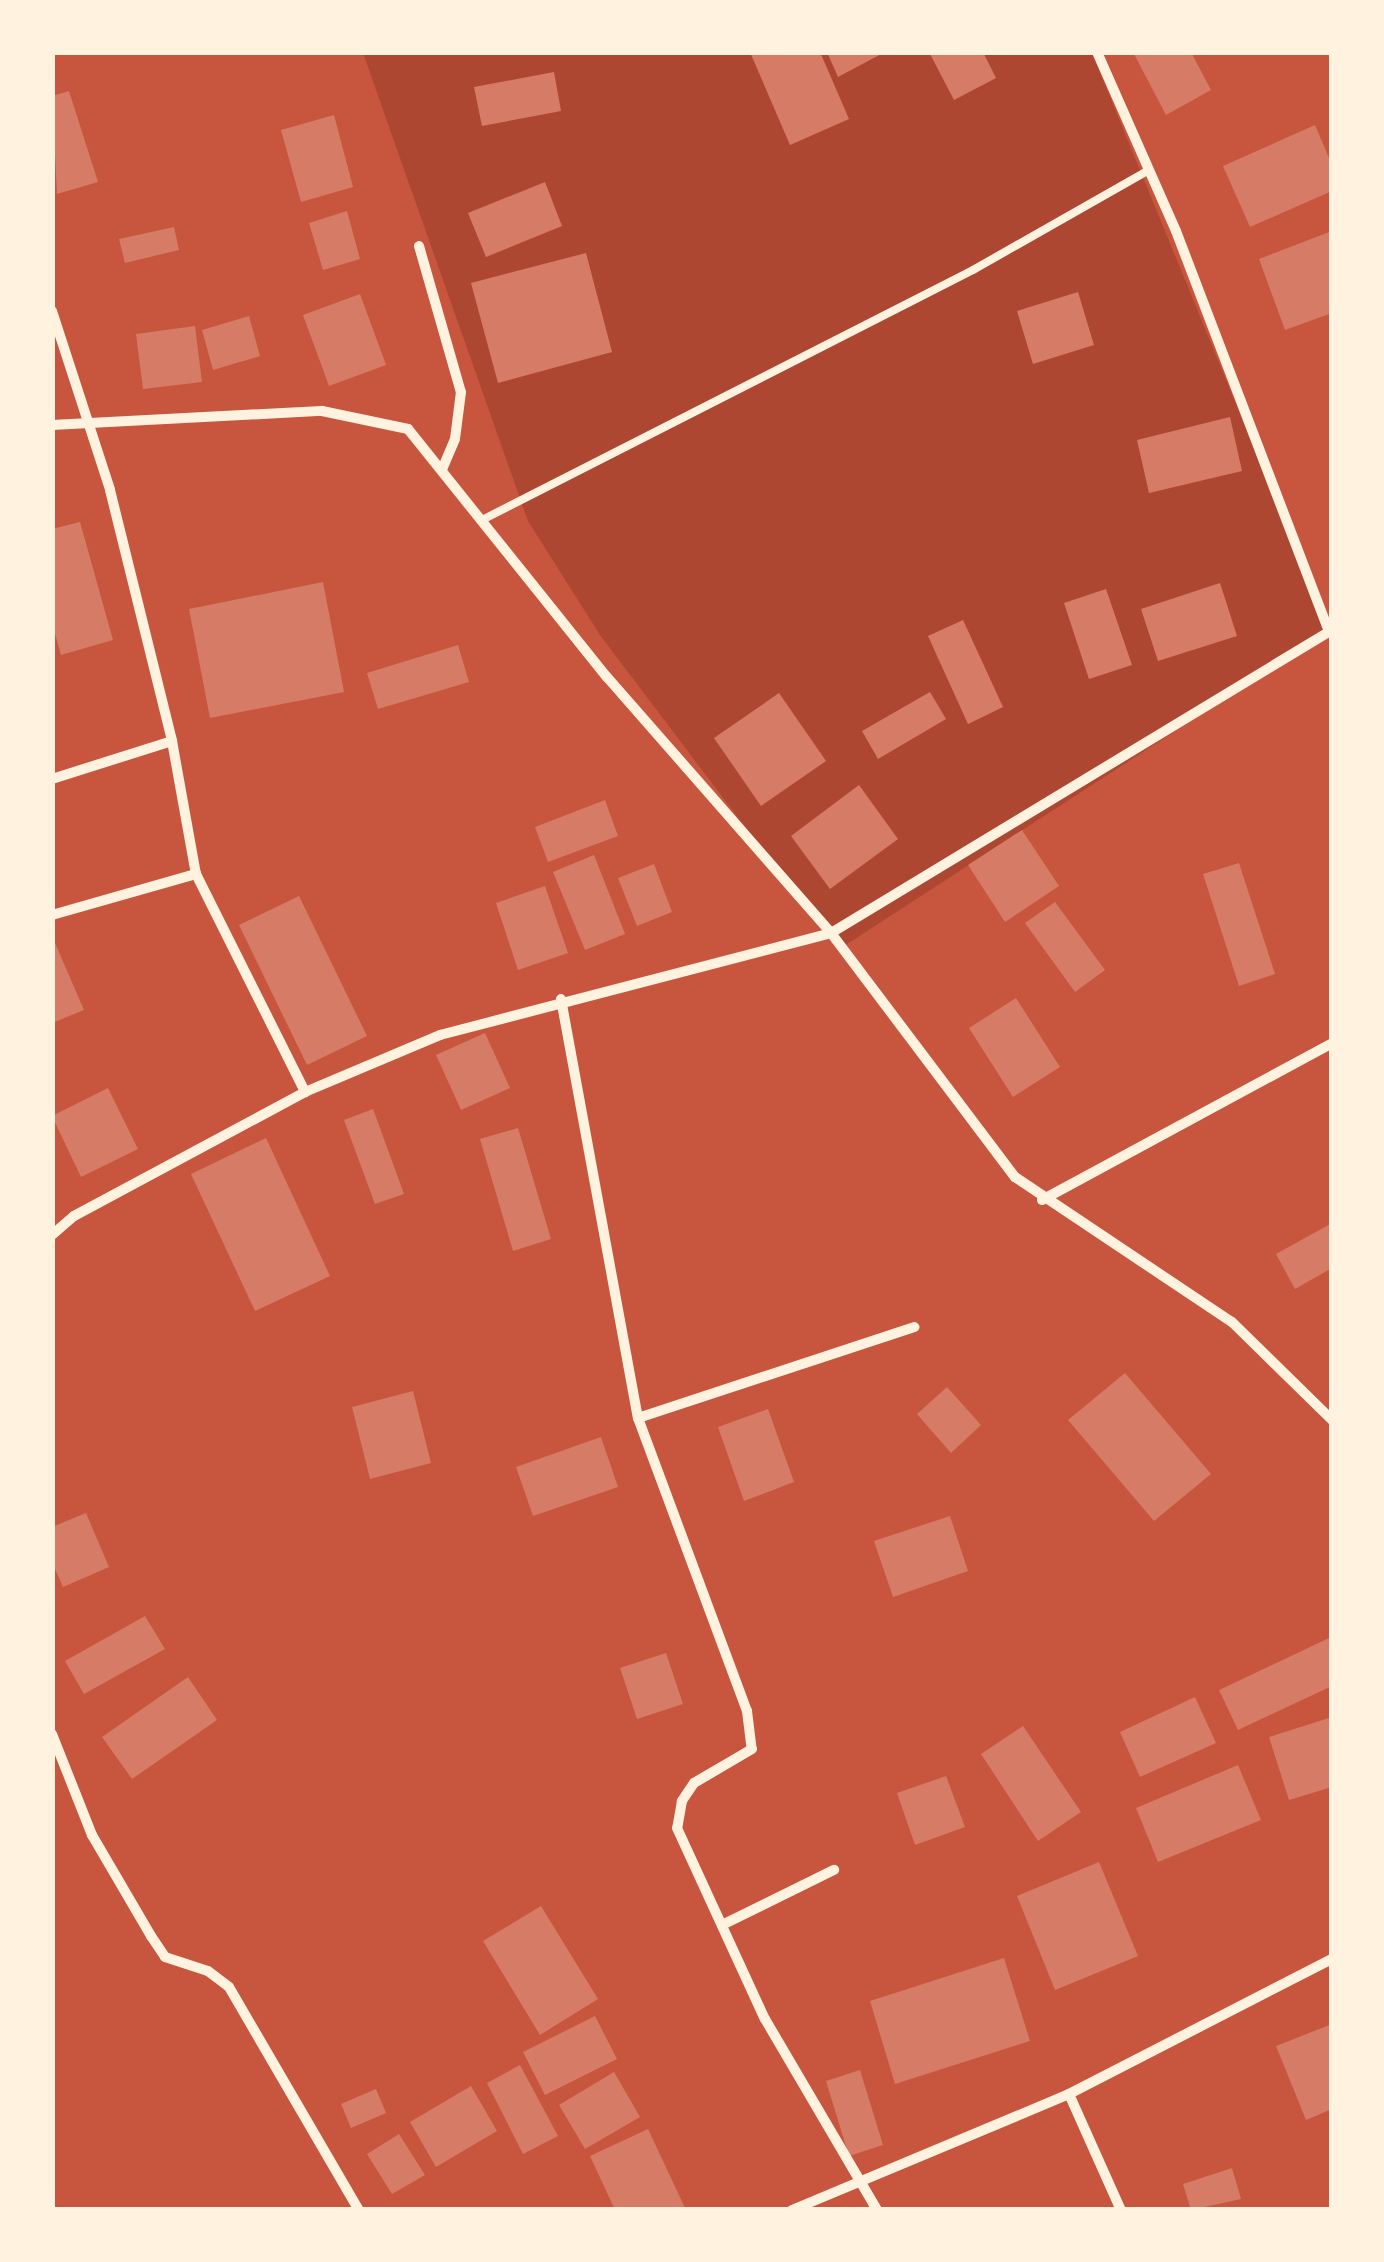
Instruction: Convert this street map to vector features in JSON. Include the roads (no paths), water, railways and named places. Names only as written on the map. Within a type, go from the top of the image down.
[{"type":"street","points":[[52,1235],[74,1216],[305,1092],[440,1035],[561,999],[671,980],[831,933],[1330,630],[1149,170],[1098,52]]},
{"type":"street","points":[[418,246],[460,392],[455,440],[442,469]]},
{"type":"street","points":[[52,311],[92,424],[172,740],[196,874],[305,1092]]},
{"type":"street","points":[[52,425],[336,413],[408,429],[607,677],[831,933],[1015,1176],[1042,1200],[1232,1322],[1332,1420]]},
{"type":"street","points":[[52,779],[172,740]]},
{"type":"street","points":[[52,915],[196,874]]},
{"type":"street","points":[[561,999],[638,1418],[747,1711],[752,1749],[694,1783],[682,1800],[678,1828],[765,2019],[877,2210]]},
{"type":"street","points":[[1042,1200],[1332,1043]]},
{"type":"street","points":[[638,1418],[914,1327]]},
{"type":"street","points":[[52,1734],[92,1835],[150,1936],[165,1957],[208,1971],[228,1988],[358,2210]]},
{"type":"street","points":[[722,1926],[834,1870]]},
{"type":"street","points":[[792,2210],[1069,2094],[1332,1959]]},
{"type":"street","points":[[1069,2094],[1122,2210]]},
{"type":"lane","points":[[482,520],[973,270],[1149,170]]}]
